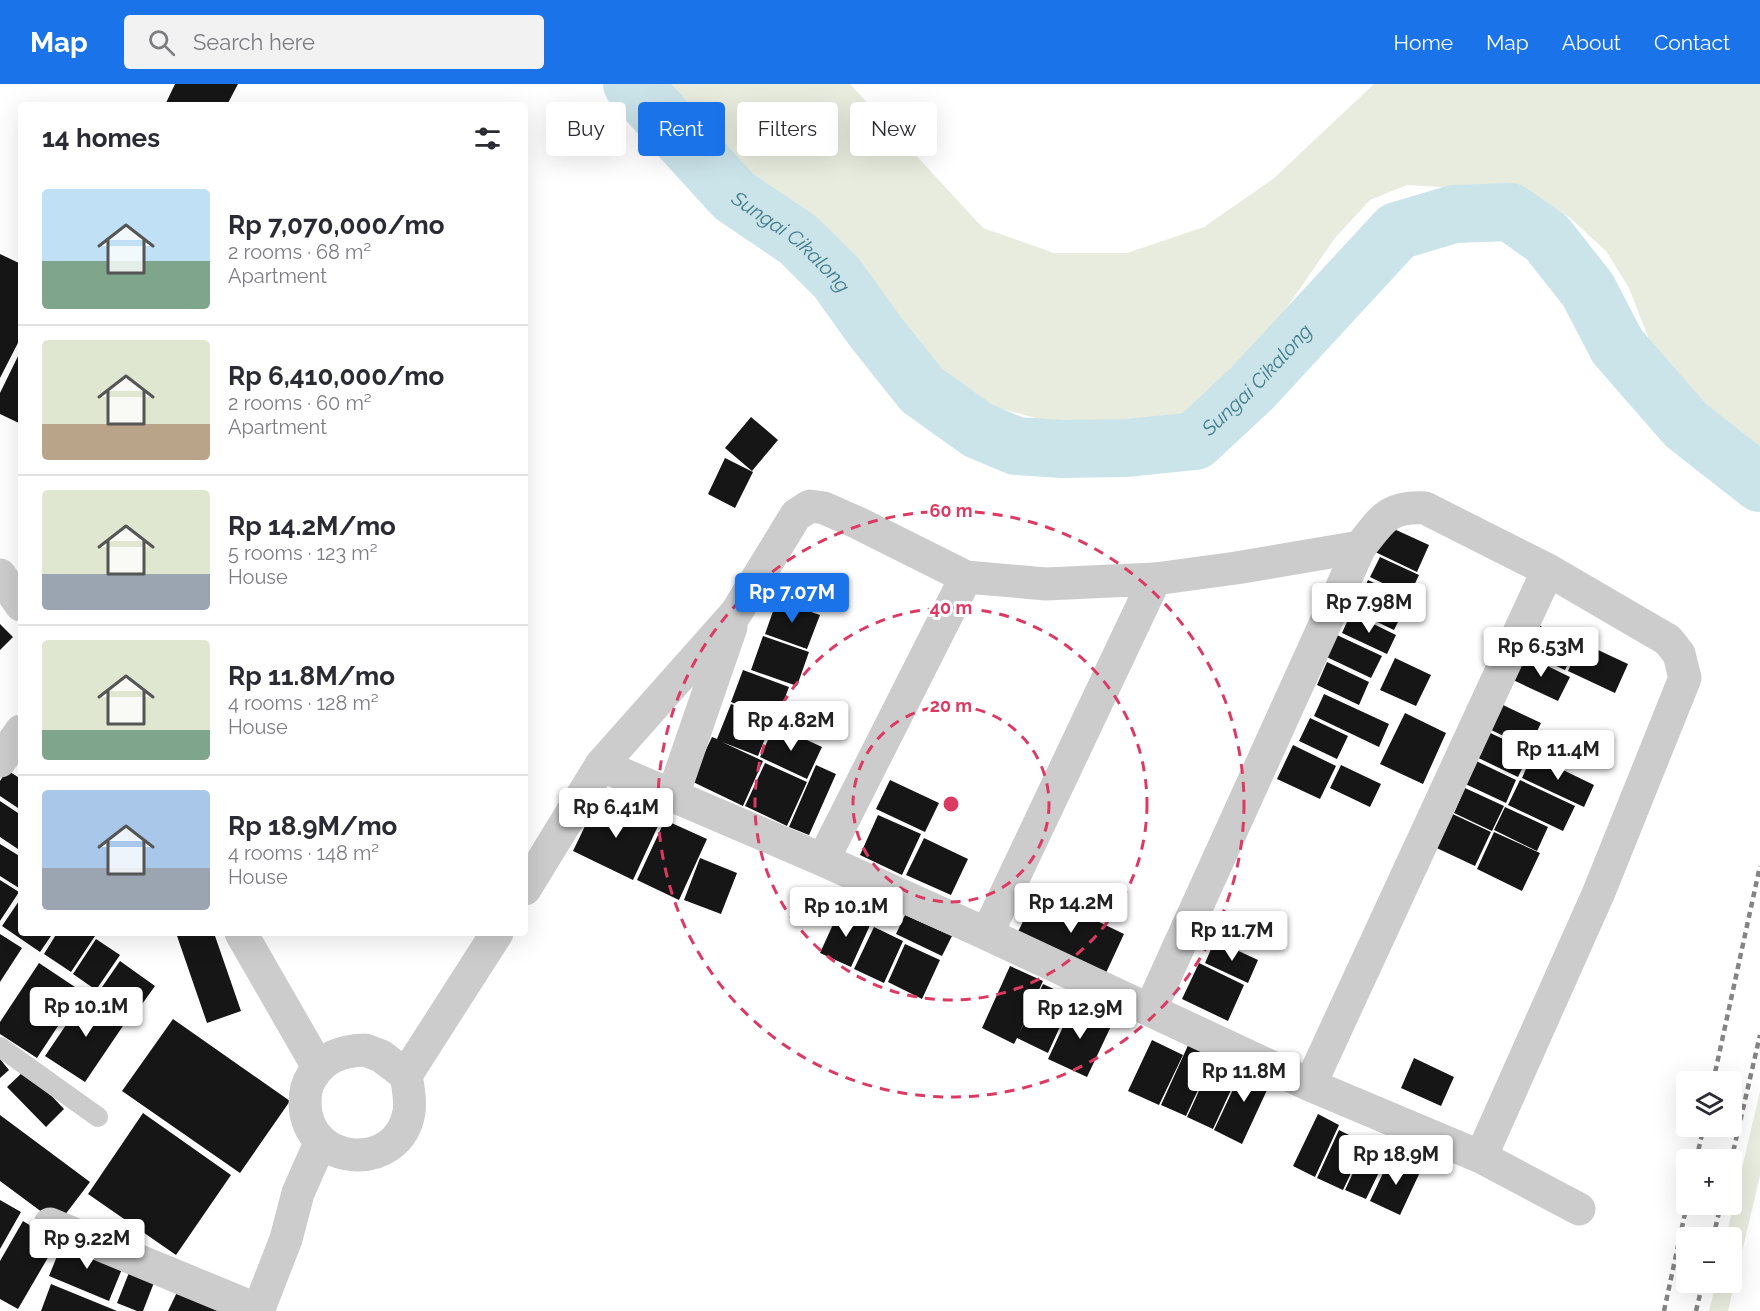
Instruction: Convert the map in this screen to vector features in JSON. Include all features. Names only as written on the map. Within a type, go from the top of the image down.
[{"type":"street","points":[[528,884],[601,765],[736,613],[796,515],[810,506],[824,508],[850,519],[966,577],[1046,584],[1155,579],[1360,547]]},
{"type":"street","points":[[1150,1010],[1360,547],[1386,515],[1406,507],[1425,508],[1548,570],[1668,640],[1679,654],[1685,678],[1599,892],[1481,1157]]},
{"type":"street","points":[[1310,1085],[1548,570]]},
{"type":"street","points":[[0,575],[18,601]]},
{"type":"street","points":[[823,860],[966,577]]},
{"type":"street","points":[[987,933],[1155,579]]},
{"type":"street","points":[[673,795],[736,613]]},
{"type":"street","points":[[0,761],[18,735]]},
{"type":"street","points":[[601,765],[987,933],[1310,1085],[1481,1157],[1579,1209]]},
{"type":"street","points":[[243,936],[318,1067]]},
{"type":"street","points":[[406,1075],[495,936]]},
{"type":"street","points":[[364,1050],[381,1056],[406,1075],[410,1095],[409,1112],[404,1127],[395,1140],[381,1150],[366,1155],[350,1155],[334,1150],[321,1141],[310,1129],[305,1113],[305,1096],[309,1081],[318,1067],[331,1057],[347,1051],[364,1050]]},
{"type":"street","points":[[50,1224],[258,1310],[286,1239],[298,1193],[321,1141]]},
{"type":"lane","points":[[0,1047],[98,1118]]},
{"type":"shaded area","points":[[655,84],[850,84],[867,102],[850,102],[850,156],[916,156],[983,228],[1054,253],[1127,253],[1204,227],[1273,179],[1374,84],[1760,84],[1760,474],[1722,438],[1654,352],[1629,288],[1606,251],[1568,216],[1524,201],[1476,189],[1407,185],[1370,200],[1335,238],[1263,342],[1228,403],[1189,417],[1121,431],[1055,423],[1002,409],[951,390],[916,350],[861,278],[833,247],[798,219],[749,190],[723,156],[725,156],[725,102],[672,102]]},
{"type":"shaded area","points":[[1760,1091],[1760,1176],[1742,1252],[1742,1227],[1728,1227],[1731,1215],[1742,1215],[1742,1168]]},
{"type":"shaded area","points":[[1714,1293],[1732,1293],[1728,1311],[1709,1311]]},
{"type":"building","points":[[175,84],[238,84],[229,102],[166,102]]},
{"type":"building","points":[[0,254],[18,263],[18,343],[0,378]]},
{"type":"building","points":[[18,356],[18,423],[0,414],[0,393]]},
{"type":"building","points":[[751,417],[778,440],[752,471],[725,448]]},
{"type":"building","points":[[725,458],[753,472],[735,508],[708,494]]},
{"type":"building","points":[[1383,524],[1429,545],[1417,572],[1371,550]]},
{"type":"building","points":[[1380,557],[1419,575],[1409,596],[1370,577]]},
{"type":"building","points":[[1368,580],[1409,600],[1394,630],[1354,611]]},
{"type":"building","points":[[777,600],[820,615],[807,649],[765,634]]},
{"type":"building","points":[[1351,613],[1396,635],[1387,654],[1342,633]]},
{"type":"building","points":[[1532,622],[1577,644],[1565,670],[1519,649]]},
{"type":"building","points":[[0,624],[13,637],[0,650]]},
{"type":"building","points":[[1324,629],[1382,656],[1371,678],[1314,651]]},
{"type":"building","points":[[763,636],[809,652],[797,686],[751,670]]},
{"type":"building","points":[[1581,642],[1628,664],[1615,693],[1568,671]]},
{"type":"building","points":[[1525,655],[1570,677],[1558,701],[1513,680]]},
{"type":"building","points":[[1395,658],[1431,675],[1416,706],[1380,690]]},
{"type":"building","points":[[1327,662],[1369,682],[1359,705],[1317,685]]},
{"type":"building","points":[[743,670],[789,687],[777,719],[731,702]]},
{"type":"building","points":[[1324,694],[1389,724],[1379,747],[1314,716]]},
{"type":"building","points":[[731,704],[772,721],[758,756],[722,742],[763,761],[743,806],[691,781],[712,737],[717,739]]},
{"type":"building","points":[[1501,704],[1541,723],[1529,748],[1489,729]]},
{"type":"building","points":[[1405,713],[1446,733],[1423,784],[1380,764]]},
{"type":"building","points":[[1310,718],[1348,736],[1337,759],[1299,741]]},
{"type":"building","points":[[775,725],[822,747],[807,779],[760,757]]},
{"type":"building","points":[[1480,728],[1530,752],[1518,777],[1468,753]]},
{"type":"building","points":[[1293,745],[1336,766],[1320,799],[1277,779]]},
{"type":"building","points":[[1532,755],[1594,785],[1584,807],[1522,778]]},
{"type":"building","points":[[1470,758],[1516,780],[1506,803],[1459,781]]},
{"type":"building","points":[[765,763],[807,782],[787,826],[745,806]]},
{"type":"building","points":[[816,765],[836,774],[809,835],[789,827]]},
{"type":"building","points":[[1341,765],[1381,784],[1370,807],[1330,788]]},
{"type":"building","points":[[7,770],[18,777],[18,808],[0,796],[0,781]]},
{"type":"building","points":[[890,780],[939,803],[925,832],[876,809]]},
{"type":"building","points":[[1520,780],[1575,806],[1563,831],[1508,805]]},
{"type":"building","points":[[1465,788],[1504,806],[1492,831],[1454,813]]},
{"type":"building","points":[[599,797],[658,826],[633,880],[573,851]]},
{"type":"building","points":[[0,801],[18,813],[18,849],[0,837]]},
{"type":"building","points":[[1505,807],[1548,827],[1537,851],[1494,830]]},
{"type":"building","points":[[1442,809],[1491,832],[1475,866],[1426,843]]},
{"type":"building","points":[[878,815],[921,834],[902,875],[860,855]]},
{"type":"building","points":[[665,820],[707,839],[679,900],[637,880]]},
{"type":"building","points":[[1494,832],[1540,853],[1522,891],[1477,869]]},
{"type":"building","points":[[924,838],[968,859],[951,895],[906,875]]},
{"type":"building","points":[[0,844],[18,855],[18,887],[0,876]]},
{"type":"building","points":[[700,858],[737,873],[721,914],[684,900]]},
{"type":"building","points":[[0,880],[18,894],[0,921]]},
{"type":"building","points":[[1037,892],[1124,934],[1105,975],[1017,934]]},
{"type":"building","points":[[18,902],[18,936],[51,936],[40,952],[2,926]]},
{"type":"building","points":[[840,909],[871,923],[851,967],[820,953]]},
{"type":"building","points":[[905,915],[952,936],[942,956],[896,934]]},
{"type":"building","points":[[874,927],[903,941],[884,983],[854,969]]},
{"type":"building","points":[[0,934],[22,948],[0,982]]},
{"type":"building","points":[[55,936],[95,936],[71,972],[44,954]]},
{"type":"building","points":[[177,936],[215,936],[241,1011],[207,1023]]},
{"type":"building","points":[[96,939],[120,955],[96,990],[73,974]]},
{"type":"building","points":[[1215,940],[1258,960],[1248,983],[1205,963]]},
{"type":"building","points":[[905,944],[940,960],[922,999],[888,982]]},
{"type":"building","points":[[120,961],[155,986],[135,1014],[100,990]]},
{"type":"building","points":[[39,963],[81,991],[37,1058],[0,1034],[0,1022]]},
{"type":"building","points":[[1199,963],[1244,985],[1228,1021],[1182,999]]},
{"type":"building","points":[[1010,966],[1043,981],[1019,1034],[1043,984],[1073,998],[1048,1053],[1017,1038],[1014,1044],[982,1028]]},
{"type":"building","points":[[87,994],[127,1020],[85,1082],[45,1056]]},
{"type":"building","points":[[1074,1003],[1113,1022],[1087,1077],[1048,1059]]},
{"type":"building","points":[[173,1019],[290,1101],[240,1173],[122,1091]]},
{"type":"building","points":[[1152,1040],[1183,1055],[1159,1105],[1128,1091]]},
{"type":"building","points":[[1190,1041],[1215,1053],[1186,1116],[1161,1105]]},
{"type":"building","points":[[1216,1054],[1242,1066],[1213,1129],[1187,1117]]},
{"type":"building","points":[[1414,1058],[1454,1077],[1441,1106],[1401,1088]]},
{"type":"building","points":[[0,1059],[9,1070],[0,1078]]},
{"type":"building","points":[[1246,1062],[1274,1075],[1242,1144],[1214,1130]]},
{"type":"building","points":[[26,1069],[64,1109],[46,1127],[7,1087]]},
{"type":"building","points":[[143,1113],[231,1175],[176,1255],[88,1194]]},
{"type":"building","points":[[1318,1114],[1339,1125],[1315,1177],[1293,1166]]},
{"type":"building","points":[[0,1115],[90,1182],[58,1224],[0,1181]]},
{"type":"building","points":[[1339,1130],[1365,1143],[1343,1190],[1317,1178]]},
{"type":"building","points":[[1365,1147],[1386,1158],[1366,1199],[1345,1190]]},
{"type":"building","points":[[1391,1156],[1421,1170],[1400,1215],[1370,1201]]},
{"type":"building","points":[[0,1200],[21,1212],[0,1249]]},
{"type":"building","points":[[23,1221],[57,1242],[18,1309],[0,1299],[0,1261]]},
{"type":"building","points":[[64,1239],[124,1264],[109,1301],[49,1276]]},
{"type":"building","points":[[130,1270],[155,1280],[143,1311],[117,1303]]},
{"type":"building","points":[[51,1284],[117,1311],[41,1311]]},
{"type":"building","points":[[179,1288],[222,1311],[168,1311]]},
{"type":"waterway","name":"Sungai Cikalong","points":[[632,84],[734,196],[799,240],[837,278],[922,390],[978,430],[1016,446],[1062,449],[1127,448],[1195,441],[1252,388],[1397,231],[1454,214],[1510,212],[1547,238],[1588,290],[1617,346],[1686,425],[1760,483]]},
{"type":"railway","points":[[1715,1071],[1760,866]]},
{"type":"railway","points":[[1734,1149],[1760,1035]]},
{"type":"railway","points":[[1699,1149],[1701,1137]]},
{"type":"railway","points":[[1664,1311],[1685,1215]]},
{"type":"railway","points":[[1716,1227],[1718,1215]]},
{"type":"railway","points":[[1696,1311],[1700,1293]]}]
